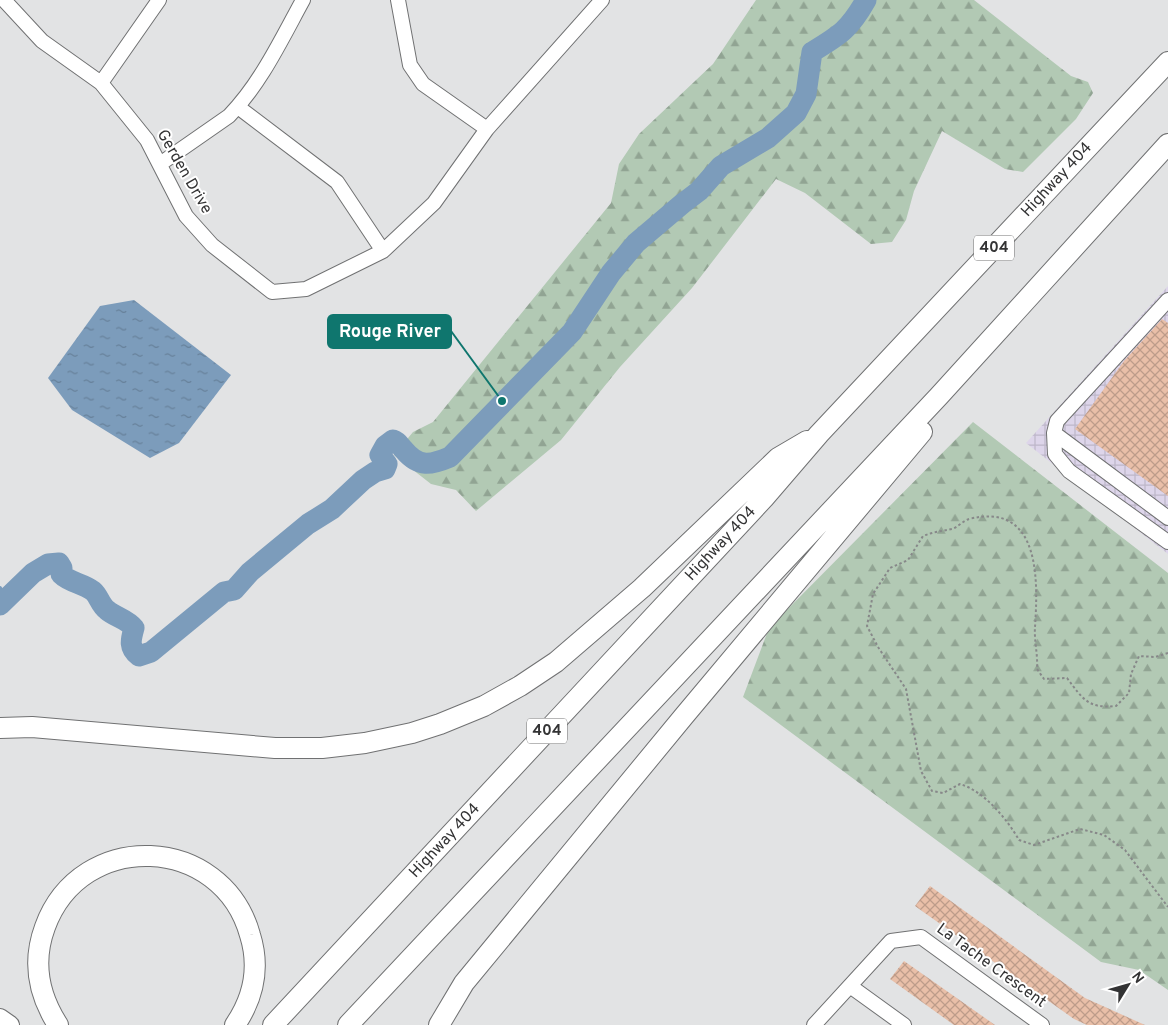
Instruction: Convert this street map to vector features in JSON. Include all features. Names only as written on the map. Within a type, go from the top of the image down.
[{"type":"highway","name":"Highway 404","points":[[273,1025],[757,504],[819,434],[1168,62]]},
{"type":"highway","points":[[348,1025],[940,396],[1168,144]]},
{"type":"highway","points":[[438,1025],[464,983],[684,716],[923,431],[937,411],[940,396]]},
{"type":"highway","points":[[0,728],[32,727],[275,748],[322,748],[366,743],[412,733],[440,724],[484,706],[520,686],[556,662],[635,595],[778,458],[819,434]]},
{"type":"highway","points":[[58,1025],[43,996],[38,970],[38,949],[51,911],[63,893],[80,877],[97,867],[134,855],[151,855],[186,863],[203,871],[226,889],[245,916],[254,947],[256,965],[254,984],[242,1014],[235,1025]]},
{"type":"main road","points":[[0,1018],[10,1025]]},
{"type":"street","name":"Gerden Drive","points":[[4,0],[42,41],[101,83],[147,140],[186,216],[212,245],[272,292],[306,288],[383,251],[434,203],[487,129],[602,0]]},
{"type":"street","points":[[101,83],[159,0]]},
{"type":"street","points":[[160,164],[229,116],[238,107],[271,60],[303,0]]},
{"type":"street","points":[[398,0],[410,65],[424,84],[487,129]]},
{"type":"street","points":[[238,107],[338,182],[383,251]]},
{"type":"street","points":[[1168,300],[1057,421],[1054,433],[1055,454],[1069,471],[1168,542]]},
{"type":"street","points":[[1054,433],[1168,518]]},
{"type":"street","name":"La Tache Crescent","points":[[814,1025],[891,941],[921,937],[1042,1025]]},
{"type":"street","points":[[850,986],[904,1025]]},
{"type":"path","points":[[1168,653],[1155,657],[1139,656],[1131,674],[1129,692],[1116,706],[1100,708],[1086,702],[1067,678],[1044,679],[1037,669],[1039,654],[1035,629],[1036,569],[1023,531],[1010,522],[991,518],[967,520],[954,528],[923,536],[908,560],[890,568],[873,594],[867,626],[878,647],[906,688],[921,771],[932,791],[944,793],[960,784],[971,787],[1007,818],[1019,840],[1034,845],[1080,829],[1104,835],[1125,850],[1168,907]]},
{"type":"shaded area","points":[[1168,286],[1168,554],[1026,443]]},
{"type":"green space","points":[[756,0],[974,0],[1071,76],[1088,82],[1093,93],[1076,119],[1023,172],[1005,169],[942,131],[914,191],[906,220],[892,242],[871,244],[805,193],[776,179],[692,288],[620,367],[561,440],[476,511],[456,490],[431,484],[394,455],[413,432],[433,422],[611,203],[619,164],[639,134],[713,64]]},
{"type":"green space","points":[[973,422],[1168,573],[1168,990],[1139,970],[1101,962],[743,697],[769,628]]},
{"type":"water","points":[[134,300],[231,375],[179,443],[150,458],[72,410],[48,378],[100,306]]},
{"type":"building","points":[[1162,319],[1168,323],[1168,496],[1075,429],[1124,361]]},
{"type":"building","points":[[930,886],[1085,998],[1145,1025],[1087,1025],[1074,1019],[915,906]]},
{"type":"building","points":[[904,961],[995,1025],[954,1025],[890,979]]},
{"type":"waterway","points":[[0,605],[33,573],[48,564],[59,563],[62,568],[61,574],[93,591],[105,608],[128,622],[134,628],[131,640],[132,647],[139,656],[151,652],[224,592],[234,590],[250,572],[308,524],[332,509],[363,480],[375,472],[385,469],[387,464],[380,455],[385,446],[393,440],[410,456],[420,462],[431,463],[450,457],[572,332],[611,273],[636,243],[699,191],[721,166],[768,138],[796,113],[806,94],[812,52],[843,31],[866,0]]},
{"type":"waterway","points":[[0,588],[6,598]]},
{"type":"place","name":"Rouge River","points":[[502,401]]}]
